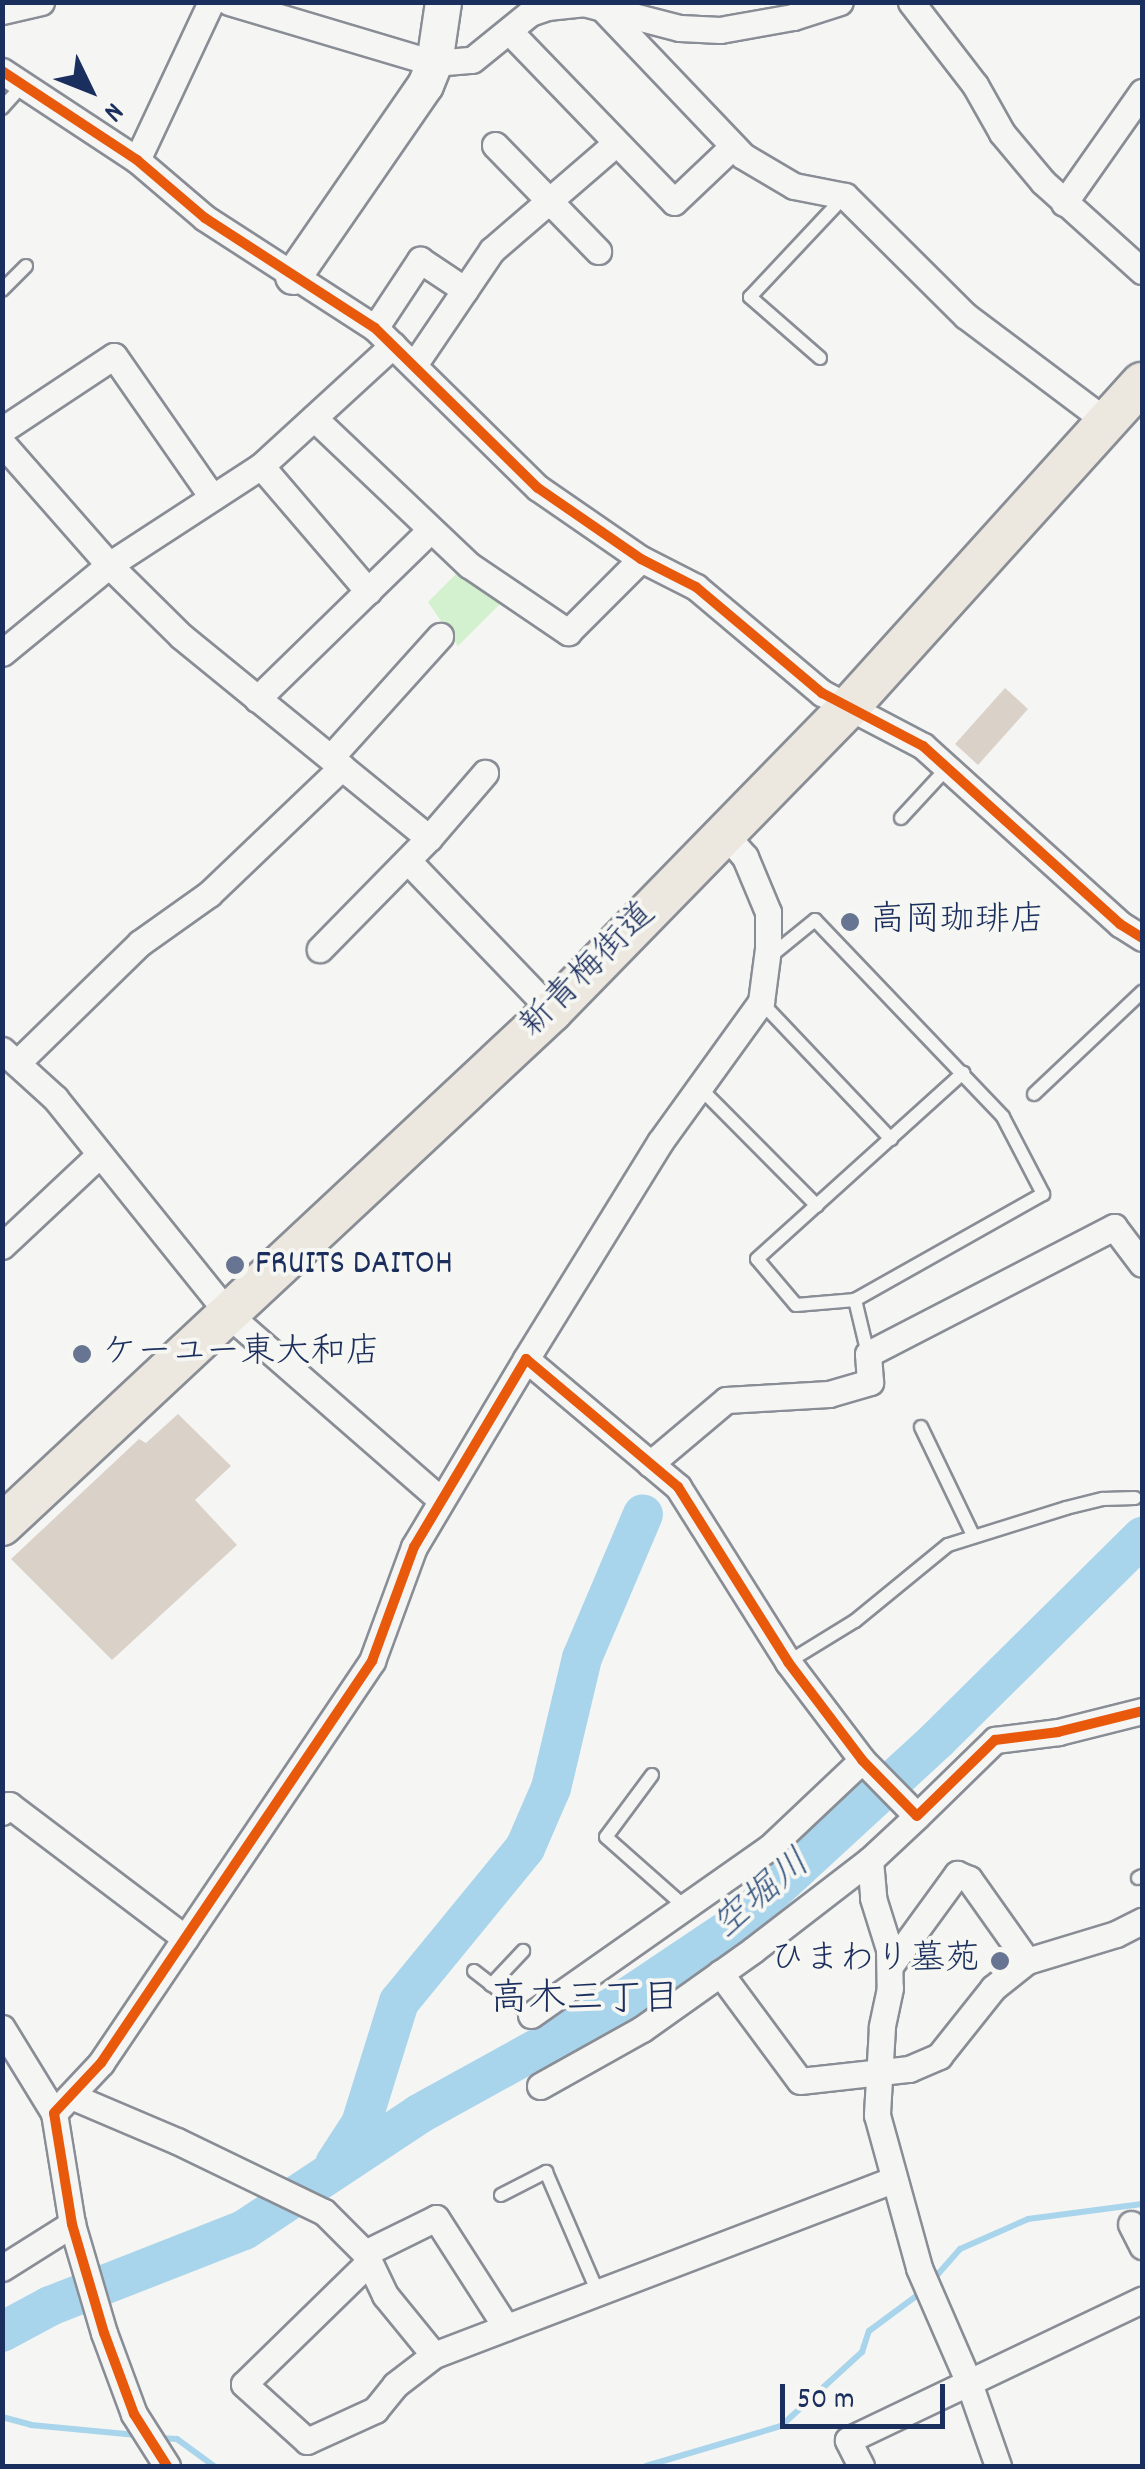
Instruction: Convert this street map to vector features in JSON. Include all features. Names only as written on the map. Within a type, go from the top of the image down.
[{"type":"main road","name":"新青梅街道","points":[[2,1525],[552,1011],[848,708],[1142,383]]},
{"type":"street","points":[[2,12],[41,2]]},
{"type":"street","points":[[137,160],[210,2]]},
{"type":"street","points":[[229,2],[434,63],[472,60],[530,13],[547,7],[583,3],[680,28],[720,30],[793,17],[840,2]]},
{"type":"street","points":[[294,276],[412,108],[434,63],[443,2]]},
{"type":"street","points":[[911,2],[975,85],[1002,133],[1064,204],[1142,270]]},
{"type":"street","points":[[602,8],[733,146],[794,186],[844,196],[966,316],[1107,422]]},
{"type":"street","points":[[510,32],[674,202],[733,146]]},
{"type":"street","points":[[13,78],[137,160],[205,218],[384,337],[538,488],[641,558],[696,588],[782,662],[848,708],[923,746],[1120,924],[1142,938]]},
{"type":"street","points":[[1064,204],[1142,92]]},
{"type":"street","points":[[414,364],[492,250],[616,143]]},
{"type":"street","points":[[495,145],[598,251]]},
{"type":"street","points":[[2,653],[108,565],[262,466],[314,418],[384,337],[420,260],[465,290]]},
{"type":"street","points":[[2,430],[114,356],[212,496]]},
{"type":"street","points":[[314,418],[469,565],[568,632],[641,558]]},
{"type":"street","points":[[2,443],[108,565],[181,636],[429,838]]},
{"type":"street","points":[[262,466],[368,591]]},
{"type":"street","points":[[257,699],[430,530]]},
{"type":"street","points":[[440,636],[337,762],[209,894],[140,943],[10,1056],[55,1098],[230,1316],[440,1499]]},
{"type":"street","points":[[320,949],[408,862],[485,772]]},
{"type":"street","points":[[166,2465],[134,2414],[78,2250],[72,2224],[62,2104],[101,2064],[372,1661],[414,1547],[440,1499],[660,1142],[760,1002],[767,959],[768,912],[745,857],[726,834]]},
{"type":"street","points":[[408,862],[552,1011]]},
{"type":"street","points":[[5,1240],[100,1154]]},
{"type":"street","points":[[650,1464],[726,1400],[829,1394],[870,1382],[868,1354],[1114,1227],[1142,1264]]},
{"type":"street","points":[[526,1359],[678,1488],[788,1662],[865,1762],[914,1812]]},
{"type":"street","points":[[540,2086],[642,2029],[870,1860],[914,1812],[995,1740],[1058,1732],[1142,1710]]},
{"type":"street","points":[[530,2014],[769,1848],[865,1762]]},
{"type":"street","points":[[2,1812],[9,1805],[184,1938]]},
{"type":"street","points":[[870,1860],[873,1898],[890,1949],[877,2115],[892,2180],[921,2272],[969,2383],[998,2466]]},
{"type":"street","points":[[890,1966],[957,1874],[969,1879],[1027,1960]]},
{"type":"street","points":[[720,1974],[800,2081],[878,2072],[924,2066],[939,2056],[993,1988],[1027,1960],[1116,1934],[1142,1921]]},
{"type":"street","points":[[2,2028],[62,2104],[237,2171],[324,2212],[366,2258],[395,2309],[434,2355]]},
{"type":"street","points":[[506,2327],[436,2218],[366,2258],[329,2296],[311,2322],[244,2384],[307,2441],[375,2410],[395,2384],[434,2355],[892,2180]]},
{"type":"street","points":[[2,2268],[72,2224]]},
{"type":"street","points":[[861,2466],[848,2440],[1142,2300]]},
{"type":"lane","points":[[2,108],[13,78]]},
{"type":"lane","points":[[820,358],[750,297],[844,196]]},
{"type":"lane","points":[[2,290],[26,266]]},
{"type":"lane","points":[[901,818],[948,766]]},
{"type":"lane","points":[[767,959],[815,920],[963,1073],[1003,1117],[1043,1194],[854,1300],[796,1305],[757,1259],[963,1073]]},
{"type":"lane","points":[[1034,1094],[1142,992]]},
{"type":"lane","points":[[760,1002],[891,1139]]},
{"type":"lane","points":[[700,1088],[818,1206]]},
{"type":"lane","points":[[854,1300],[868,1354]]},
{"type":"lane","points":[[921,1427],[973,1535]]},
{"type":"lane","points":[[788,1662],[855,1621],[948,1545],[1084,1504],[1135,1498]]},
{"type":"lane","points":[[652,1776],[606,1837],[671,1890],[686,1909]]},
{"type":"lane","points":[[490,1985],[523,1951]]},
{"type":"lane","points":[[474,1971],[530,2014]]},
{"type":"lane","points":[[502,2195],[546,2172],[598,2294]]},
{"type":"green space","points":[[460,570],[504,600],[458,646],[428,602]]},
{"type":"building","points":[[1005,688],[1028,709],[978,765],[955,744]]},
{"type":"building","points":[[178,1414],[231,1466],[195,1500],[237,1545],[112,1660],[11,1559],[139,1439],[146,1443]]},
{"type":"waterway","name":"空堀川","points":[[335,2164],[361,2124],[399,2002],[525,1848],[551,1788],[582,1658],[643,1514]]},
{"type":"waterway","name":"空堀川","points":[[2,2332],[50,2306],[244,2230],[419,2114],[613,2007],[737,1924],[937,1740],[1142,1537]]},
{"type":"waterway","points":[[931,2282],[960,2249],[1028,2219],[1142,2204]]},
{"type":"waterway","points":[[646,2466],[781,2426],[862,2352],[869,2331],[923,2291]]},
{"type":"waterway","points":[[2,2417],[31,2425],[137,2435]]},
{"type":"waterway","points":[[160,2438],[177,2439],[214,2466]]},
{"type":"cycle path","points":[[2,71],[137,160],[205,218],[375,328],[538,488],[641,559],[696,587],[822,693],[923,746],[1120,924],[1142,938]]},
{"type":"cycle path","points":[[167,2466],[134,2414],[104,2333],[72,2224],[54,2113],[101,2063],[372,1661],[414,1547],[526,1359],[678,1487],[788,1662],[862,1760],[917,1816],[995,1740],[1058,1732],[1142,1711]]},
{"type":"place","name":"高岡珈琲店","points":[[850,922]]},
{"type":"place","name":"FRUITS DAITOH","points":[[235,1265]]},
{"type":"place","name":"ケーユー東大和店","points":[[82,1354]]},
{"type":"place","name":"ひまわり墓苑","points":[[1000,1961]]},
{"type":"district","name":"高木三丁目","points":[[585,2002]]}]
